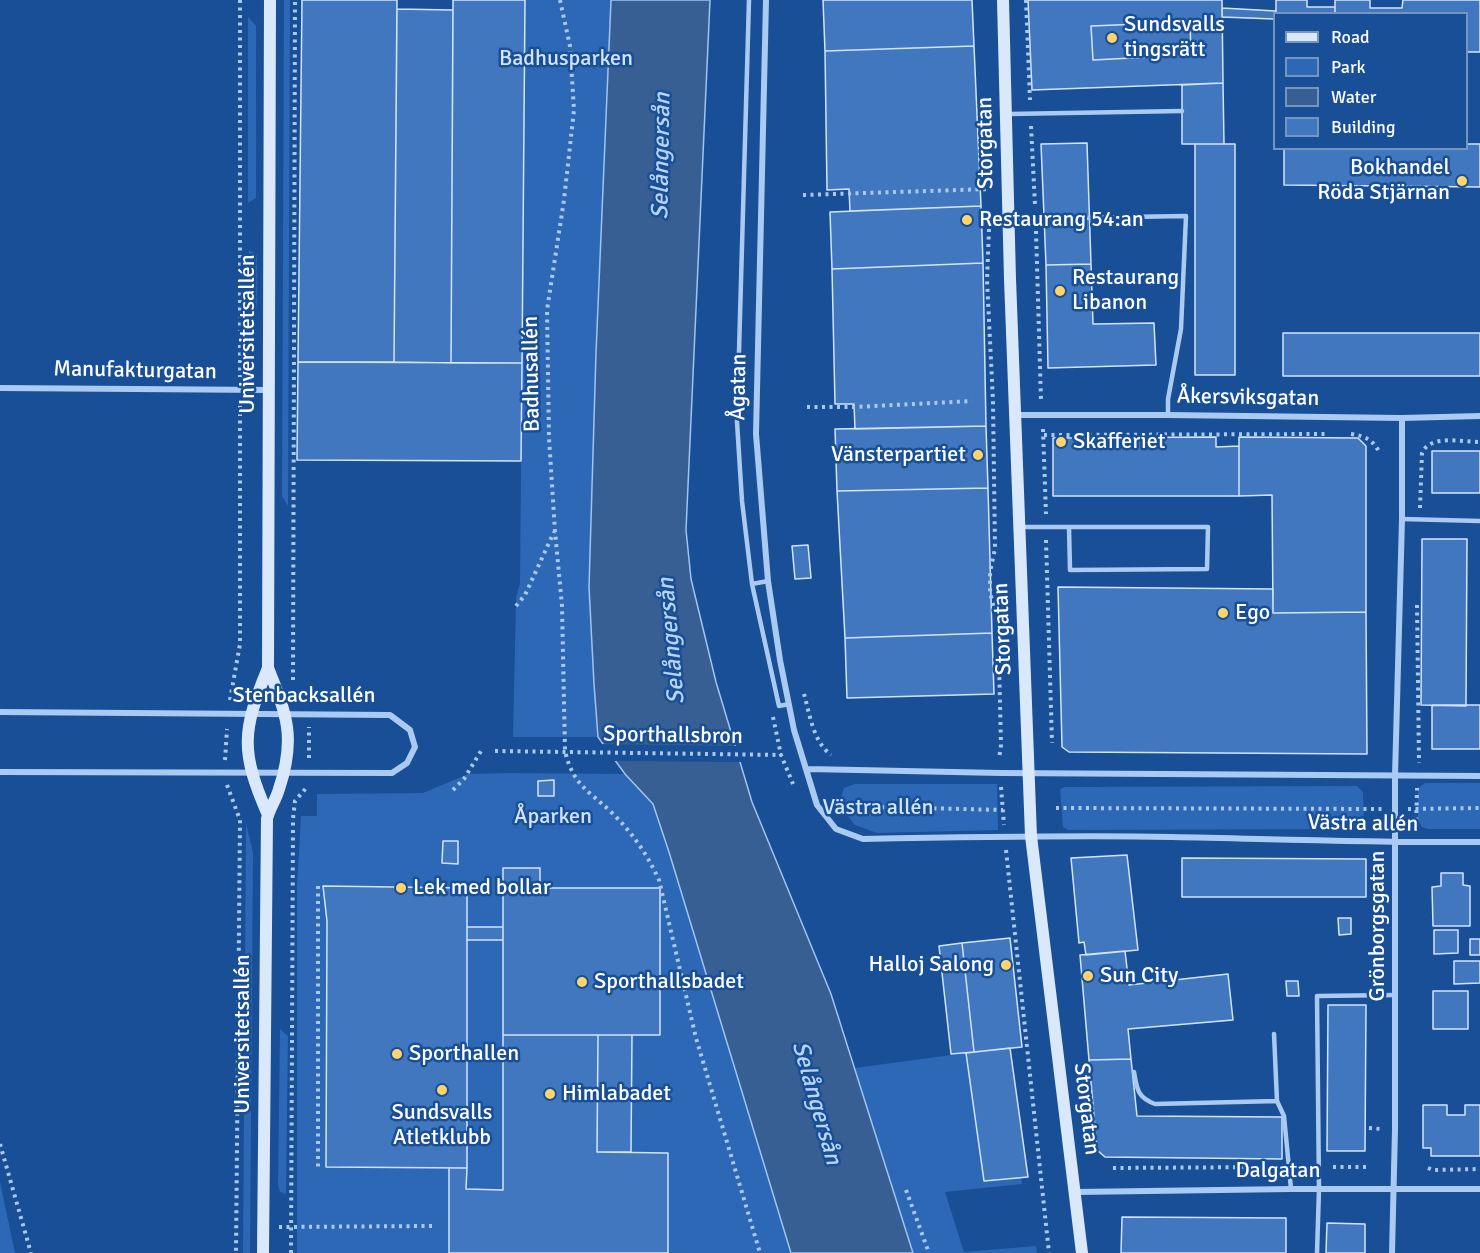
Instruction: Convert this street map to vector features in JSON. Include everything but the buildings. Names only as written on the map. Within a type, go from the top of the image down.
[{"type":"street","name":"Universitetsallén","points":[[263,1253],[268,815],[251,771],[247,744],[250,715],[268,668],[270,0]]},
{"type":"street","name":"Ågatan","points":[[766,0],[756,434],[768,581],[780,660],[794,730],[808,770]]},
{"type":"street","name":"Storgatan","points":[[1003,0],[1031,836],[1082,1253]]},
{"type":"street","name":"Manufakturgatan","points":[[0,388],[269,390]]},
{"type":"street","name":"Åkersviksgatan","points":[[1016,415],[1402,418],[1480,416]]},
{"type":"street","name":"Grönborgsgatan","points":[[1392,1253],[1395,776],[1402,519],[1402,418]]},
{"type":"street","name":"Universitetsallén","points":[[268,668],[285,713],[289,745],[277,795],[268,815]]},
{"type":"street","name":"Stenbacksallén","points":[[0,712],[390,715],[410,730],[415,747],[407,763],[392,772],[0,772]]},
{"type":"street","points":[[808,770],[1480,776]]},
{"type":"street","name":"Västra allén","points":[[808,770],[817,805],[836,829],[863,839],[1031,836],[1396,843],[1480,842]]},
{"type":"street","name":"Dalgatan","points":[[1076,1192],[1291,1188],[1480,1189]]},
{"type":"lane","points":[[749,0],[737,422],[742,501],[752,584],[779,706],[789,704]]},
{"type":"lane","points":[[1006,114],[1182,111]]},
{"type":"lane","points":[[1009,219],[1186,216],[1180,329],[1168,399],[1168,415]]},
{"type":"lane","points":[[1402,519],[1480,521]]},
{"type":"lane","points":[[1021,527],[1046,527],[1069,527],[1208,527],[1207,569],[1070,570],[1069,527]]},
{"type":"lane","points":[[752,584],[768,581]]},
{"type":"lane","points":[[1317,1253],[1317,996],[1395,995]]},
{"type":"lane","points":[[1274,1034],[1277,1101],[1284,1116],[1291,1188]]},
{"type":"lane","points":[[1134,1072],[1137,1089],[1143,1099],[1155,1104],[1277,1101]]},
{"type":"path","points":[[236,1253],[240,820],[228,790],[225,772],[228,714],[240,644],[240,0]]},
{"type":"path","points":[[294,687],[295,0]]},
{"type":"path","name":"Badhusallén","points":[[560,0],[570,46],[574,110],[564,200],[547,310],[549,438],[562,606],[565,751],[568,766],[575,779],[611,812],[638,842],[659,880],[696,1038],[760,1253]]},
{"type":"path","points":[[803,195],[990,189]]},
{"type":"path","points":[[807,408],[972,401]]},
{"type":"path","points":[[1052,743],[1044,435],[1328,434]]},
{"type":"path","points":[[1340,434],[1365,436],[1375,444],[1380,454]]},
{"type":"path","points":[[1419,520],[1424,448],[1435,442],[1480,442]]},
{"type":"path","points":[[516,606],[525,595],[555,531]]},
{"type":"path","points":[[1416,843],[1417,600]]},
{"type":"path","points":[[803,691],[814,732],[821,745],[835,757]]},
{"type":"path","points":[[291,1253],[293,819],[296,801],[308,788],[309,714]]},
{"type":"path","points":[[453,790],[464,779],[481,751]]},
{"type":"path","name":"Sporthallsbron","points":[[495,751],[781,755]]},
{"type":"path","points":[[817,805],[1003,810]]},
{"type":"path","points":[[1056,808],[1480,808]]},
{"type":"path","points":[[318,886],[318,1167]]},
{"type":"path","points":[[0,1144],[31,1253]]},
{"type":"path","points":[[1113,1168],[1289,1167]]},
{"type":"path","points":[[1318,1167],[1370,1167]]},
{"type":"path","points":[[1428,1168],[1433,1170],[1480,1169]]},
{"type":"path","points":[[906,1190],[928,1253]]},
{"type":"path","points":[[236,1226],[433,1226]]},
{"type":"green space","points":[[284,0],[290,0],[288,506],[282,496]]},
{"type":"green space","name":"Badhusparken","points":[[525,0],[611,0],[589,587],[598,737],[513,737],[516,598],[520,583]]},
{"type":"green space","points":[[248,17],[256,26],[256,198],[248,203]]},
{"type":"green space","points":[[249,250],[257,255],[257,307],[249,319]]},
{"type":"green space","name":"Åparken","points":[[468,774],[625,774],[653,804],[791,1253],[297,1253],[297,886],[301,816],[317,816],[317,794],[423,793]]},
{"type":"green space","points":[[1425,783],[1480,783],[1480,829],[1422,827],[1418,821],[1418,788]]},
{"type":"green space","name":"Västra allén","points":[[855,784],[997,784],[998,830],[877,833],[855,825],[844,811],[840,799],[844,788]]},
{"type":"green space","points":[[1357,786],[1363,792],[1364,821],[1357,829],[1068,830],[1063,827],[1060,789],[1065,787]]},
{"type":"green space","points":[[246,823],[253,853],[250,1253],[243,1253]]},
{"type":"green space","points":[[280,1029],[288,1036],[286,1194],[280,1192],[278,1185]]},
{"type":"green space","points":[[966,1053],[984,1181],[1021,1177],[1022,1184],[945,1192],[964,1252],[1036,1246],[1037,1253],[913,1253],[855,1068]]},
{"type":"green space","points":[[0,1182],[15,1253],[0,1253]]},
{"type":"water","name":"Selångersån","points":[[611,0],[710,0],[686,530],[691,579],[716,682],[752,802],[831,994],[913,1253],[791,1253],[653,804],[625,774],[598,737],[589,587]]},
{"type":"pier","points":[[599,744],[738,746],[743,762],[612,761]]},
{"type":"place","name":"Sundsvalls tingsrätt","points":[[1112,38]]},
{"type":"place","name":"Bokhandel Röda Stjärnan","points":[[1462,181]]},
{"type":"place","name":"Restaurang 54:an","points":[[967,220]]},
{"type":"place","name":"Restaurang Libanon","points":[[1060,291]]},
{"type":"place","name":"Skafferiet","points":[[1061,442]]},
{"type":"place","name":"Vänsterpartiet","points":[[978,455]]},
{"type":"place","name":"Ego","points":[[1223,613]]},
{"type":"place","name":"Lek med bollar","points":[[401,888]]},
{"type":"place","name":"Halloj Salong","points":[[1006,965]]},
{"type":"place","name":"Sun City","points":[[1088,976]]},
{"type":"place","name":"Sporthallsbadet","points":[[582,982]]},
{"type":"place","name":"Sporthallen","points":[[397,1054]]},
{"type":"place","name":"Sundsvalls Atletklubb","points":[[442,1090]]},
{"type":"place","name":"Himlabadet","points":[[550,1094]]}]
